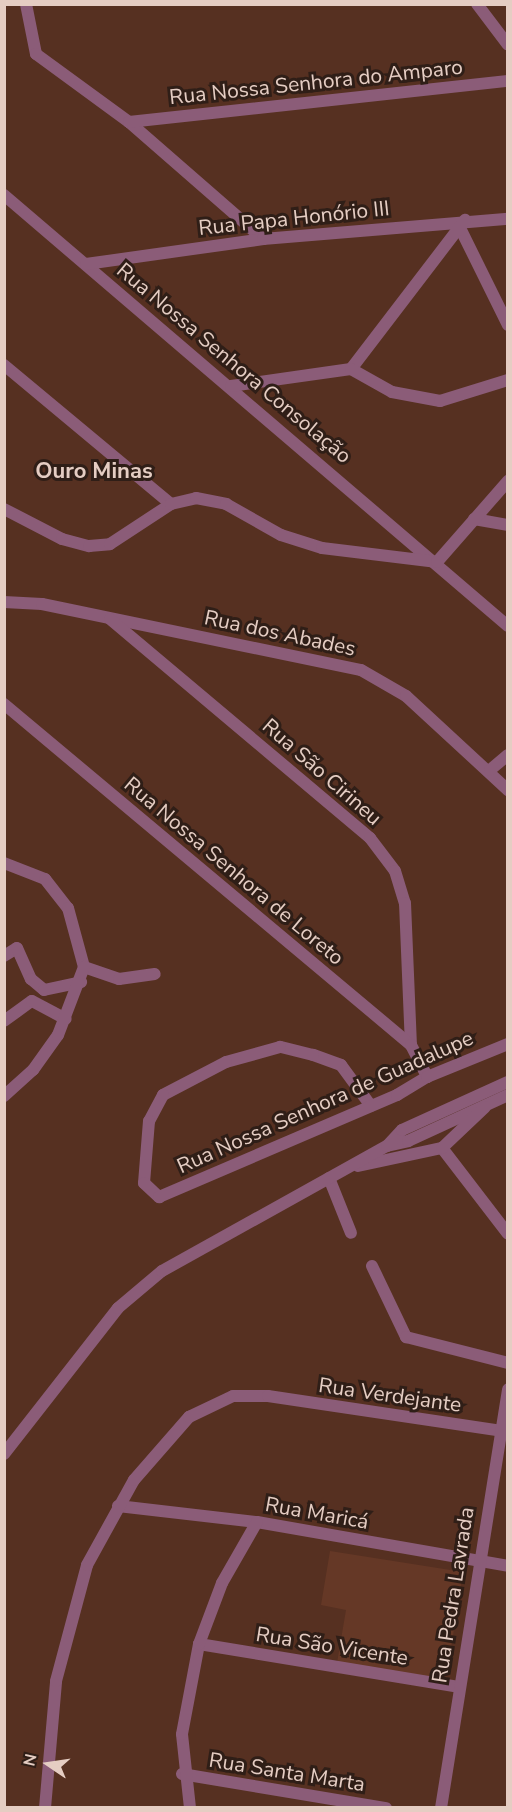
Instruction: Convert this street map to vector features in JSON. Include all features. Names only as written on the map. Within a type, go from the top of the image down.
[{"type":"street","points":[[26,4],[36,54],[129,122],[263,239]]},
{"type":"street","points":[[477,4],[507,45]]},
{"type":"street","name":"Rua Nossa Senhora do Amparo","points":[[129,122],[507,81]]},
{"type":"street","name":"Rua Nossa Senhora Consolação","points":[[4,195],[437,562],[507,626]]},
{"type":"street","name":"Rua Papa Honório III","points":[[86,264],[263,239],[463,225],[507,219]]},
{"type":"street","points":[[351,369],[463,225],[507,325]]},
{"type":"street","points":[[4,365],[171,504]]},
{"type":"street","points":[[231,386],[351,369],[417,400],[440,401],[507,380]]},
{"type":"street","points":[[4,509],[62,539],[88,546],[110,544],[171,504],[196,498],[226,504],[280,535],[322,548],[437,562],[507,481]]},
{"type":"street","points":[[474,519],[507,525]]},
{"type":"street","name":"Rua dos Abades","points":[[4,602],[110,619],[362,670],[406,696],[490,770],[507,790]]},
{"type":"street","name":"Rua São Cirineu","points":[[110,619],[370,838],[395,871],[405,903],[411,1045]]},
{"type":"street","name":"Rua Nossa Senhora de Loreto","points":[[4,704],[411,1045],[427,1077]]},
{"type":"street","points":[[490,770],[507,754]]},
{"type":"street","points":[[4,863],[45,879],[68,908],[84,967],[81,982],[66,1019],[33,1070],[4,1096]]},
{"type":"street","points":[[4,956],[17,948],[31,979],[44,990],[81,982]]},
{"type":"street","points":[[84,967],[118,979],[156,974]]},
{"type":"street","points":[[4,1021],[32,1001],[66,1019]]},
{"type":"street","name":"Rua Nossa Senhora de Guadalupe","points":[[370,1106],[341,1065],[313,1055],[280,1047],[226,1062],[163,1095],[149,1121],[144,1183],[159,1197],[370,1106],[427,1077],[507,1044]]},
{"type":"street","points":[[387,1146],[402,1130],[507,1082]]},
{"type":"street","points":[[4,1454],[118,1308],[162,1271],[387,1146],[507,1100]]},
{"type":"street","points":[[342,1171],[442,1148],[485,1107]]},
{"type":"street","points":[[442,1148],[507,1234]]},
{"type":"street","points":[[329,1178],[351,1233]]},
{"type":"street","points":[[372,1266],[406,1337],[507,1363]]},
{"type":"street","name":"Rua Pedra Lavrada","points":[[441,1808],[458,1687],[502,1431],[507,1389]]},
{"type":"street","name":"Rua Verdejante","points":[[45,1808],[56,1681],[68,1623],[87,1565],[118,1506],[189,1417],[233,1396],[268,1396],[502,1431]]},
{"type":"street","name":"Rua Maricá","points":[[118,1506],[257,1522],[507,1566]]},
{"type":"street","points":[[190,1808],[182,1774],[185,1708],[199,1644],[222,1582],[257,1522]]},
{"type":"street","name":"Rua São Vicente","points":[[199,1644],[458,1687]]},
{"type":"street","name":"Rua Santa Marta","points":[[182,1774],[386,1808]]},
{"type":"shaded area","points":[[330,1551],[463,1572],[446,1680],[337,1663],[346,1610],[321,1605]]},
{"type":"district","name":"Ouro Minas","points":[[94,472]]}]
